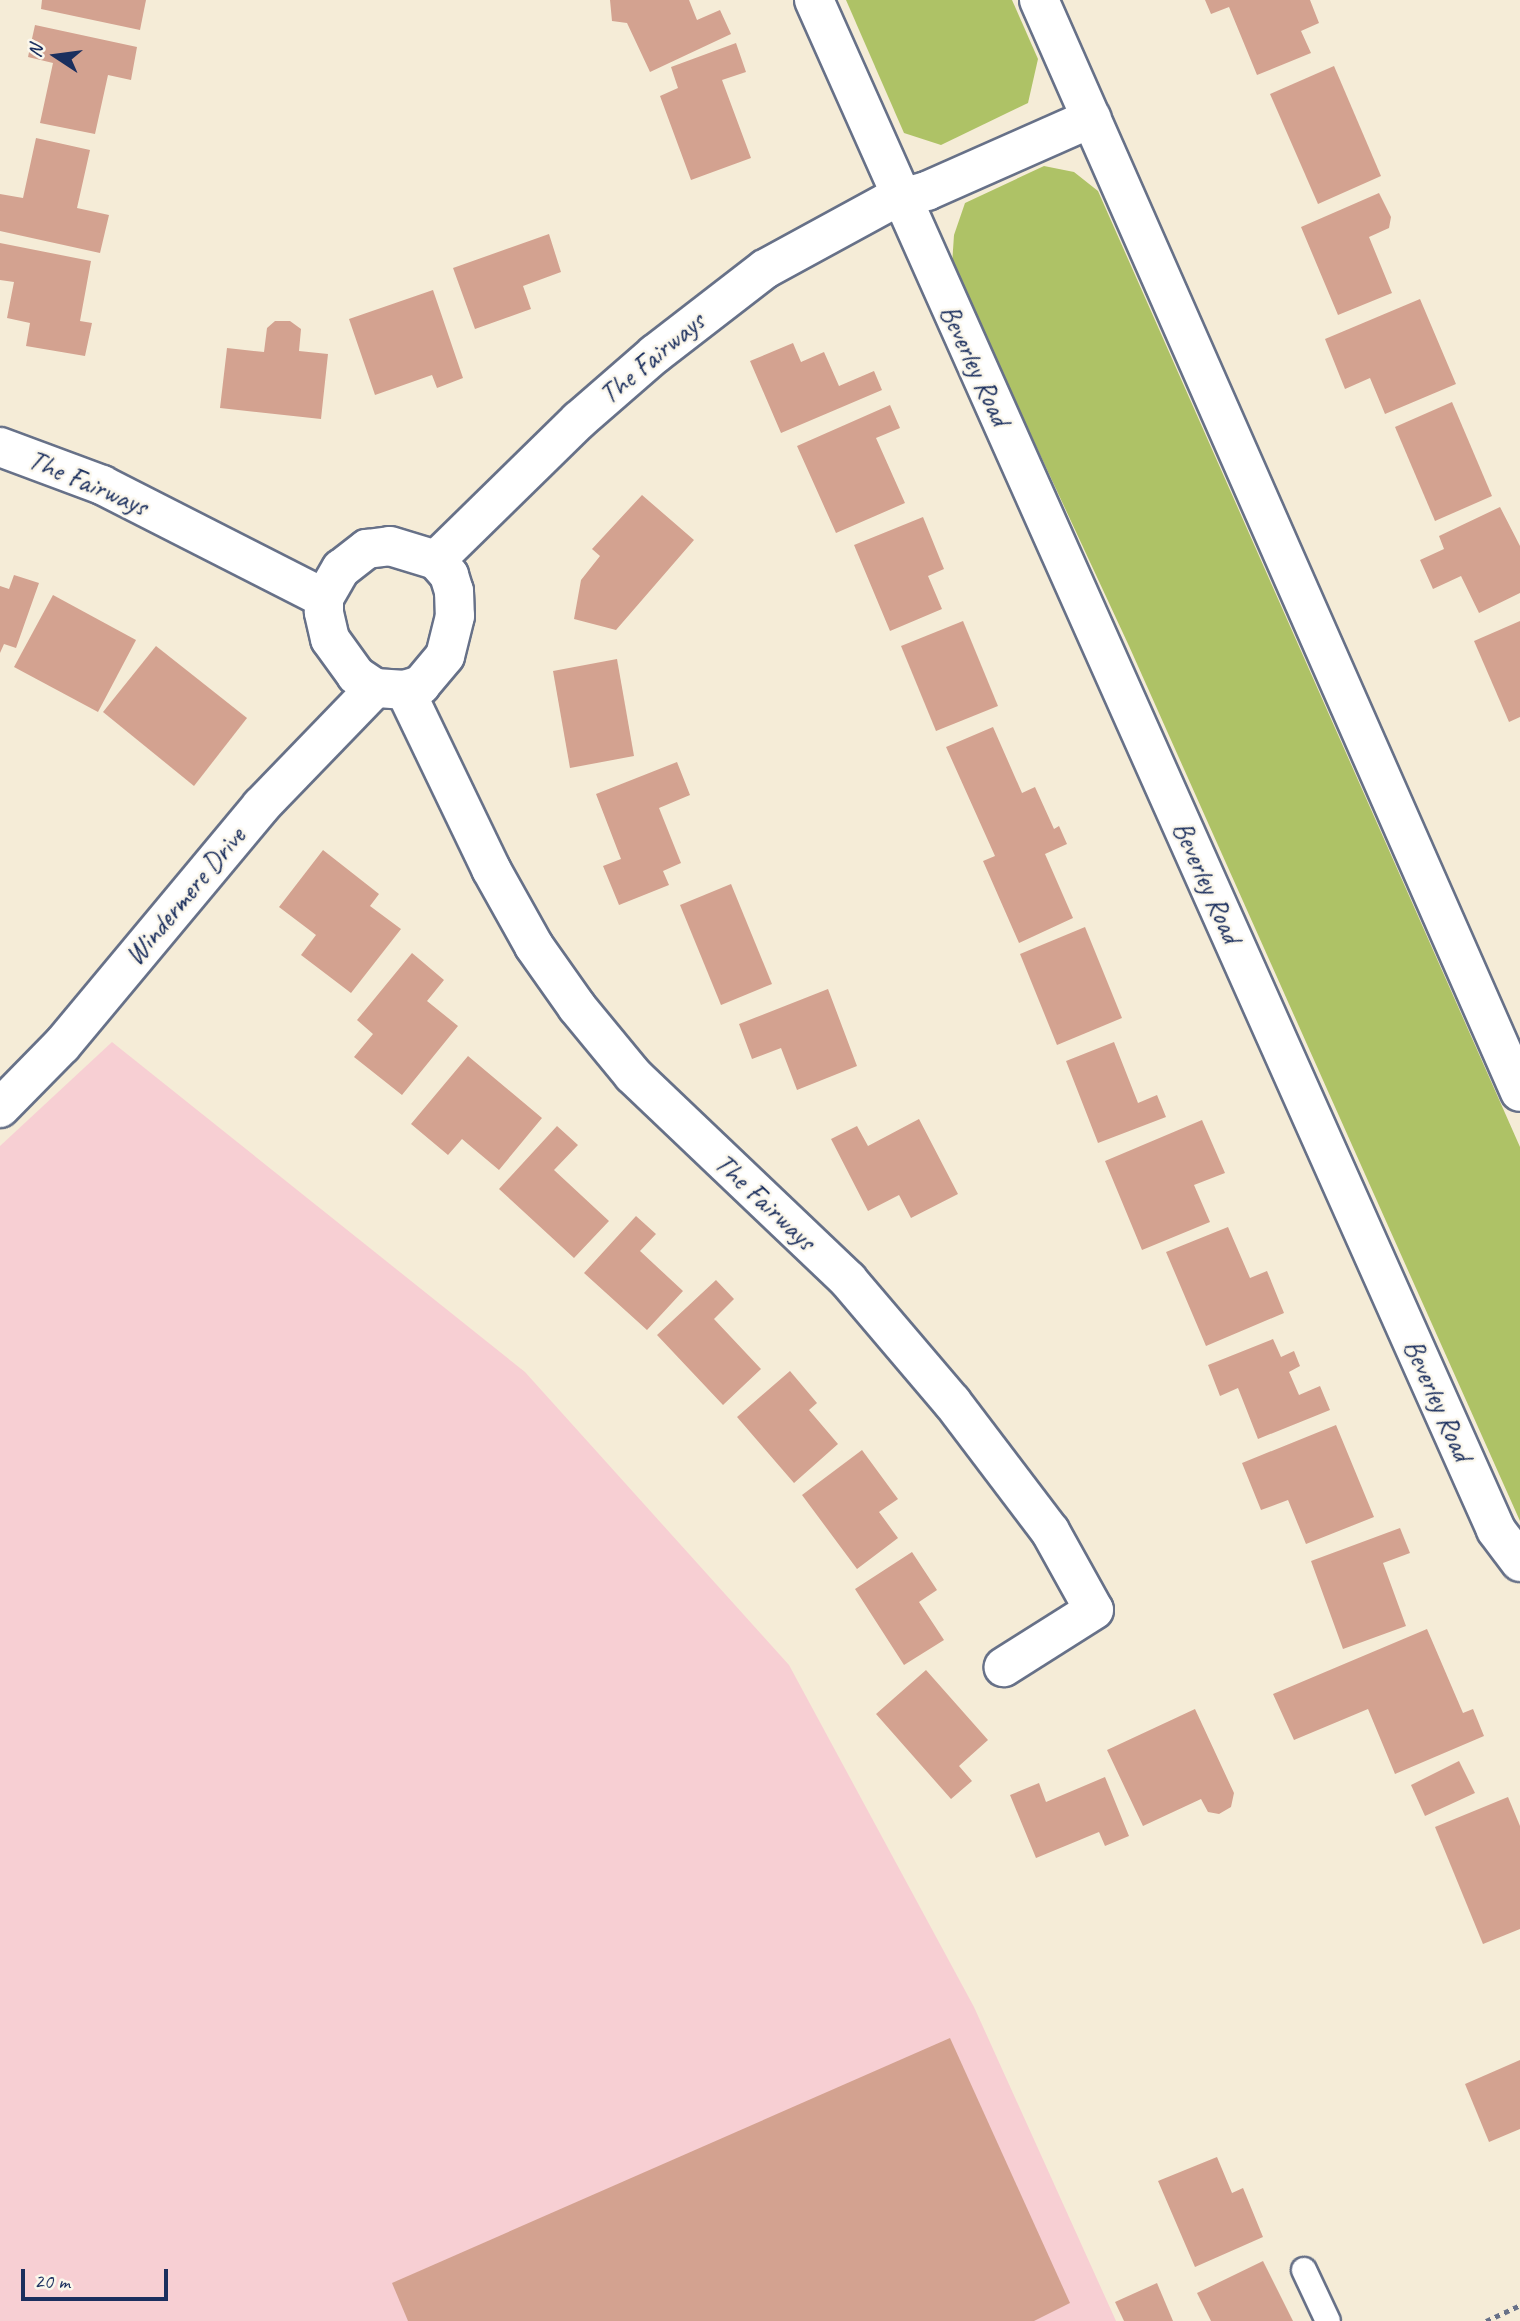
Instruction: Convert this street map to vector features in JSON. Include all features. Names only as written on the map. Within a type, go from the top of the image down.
[{"type":"street","name":"Beverley Road","points":[[814,0],[899,199],[1496,1530],[1520,1562]]},
{"type":"street","points":[[1040,0],[1520,1092]]},
{"type":"street","points":[[899,199],[1091,118]]},
{"type":"street","name":"The Fairways","points":[[436,560],[538,457],[726,297],[808,243],[899,199]]},
{"type":"street","name":"The Fairways","points":[[0,447],[102,485],[324,598],[330,639],[341,659],[390,689],[534,946],[577,1007],[633,1075],[848,1280],[953,1402],[1050,1531],[1094,1610],[1004,1667]]},
{"type":"street","points":[[324,598],[341,569],[367,549],[412,549],[436,560],[449,575],[454,591],[451,635],[445,656],[432,675],[390,689]]},
{"type":"street","name":"Windermere Drive","points":[[0,1108],[62,1045],[261,806],[390,689]]},
{"type":"lane","points":[[1304,2270],[1328,2321]]},
{"type":"path","points":[[1486,2321],[1520,2305]]},
{"type":"shaded area","points":[[112,1042],[525,1372],[789,1665],[974,2007],[1116,2321],[0,2321],[0,1146]]},
{"type":"green space","points":[[846,0],[1012,0],[1038,59],[1028,103],[941,145],[904,133]]},
{"type":"green space","points":[[1044,166],[1074,172],[1098,191],[1520,1147],[1520,1521],[1129,646],[952,265],[954,235],[965,203]]},
{"type":"building","points":[[42,0],[146,0],[140,30],[41,9]]},
{"type":"building","points":[[610,0],[689,0],[697,20],[720,10],[731,34],[650,72],[627,23],[612,21]]},
{"type":"building","points":[[1205,0],[1310,0],[1319,23],[1301,31],[1311,53],[1257,75],[1229,7],[1211,14]]},
{"type":"building","points":[[35,25],[137,47],[131,80],[108,75],[95,134],[40,123],[53,63],[28,57]]},
{"type":"building","points":[[736,43],[746,72],[722,80],[751,158],[691,180],[660,96],[678,88],[671,67]]},
{"type":"building","points":[[1334,66],[1381,176],[1318,204],[1270,94]]},
{"type":"building","points":[[36,138],[90,150],[77,208],[109,215],[100,253],[0,231],[0,194],[23,198]]},
{"type":"building","points":[[1379,193],[1391,217],[1389,228],[1369,237],[1392,293],[1338,315],[1301,227]]},
{"type":"building","points":[[549,234],[561,272],[523,286],[531,309],[475,329],[453,268]]},
{"type":"building","points":[[0,243],[91,261],[80,321],[92,323],[85,356],[26,346],[30,323],[7,318],[14,282],[0,280]]},
{"type":"building","points":[[433,290],[463,378],[437,388],[432,375],[375,395],[349,319]]},
{"type":"building","points":[[1420,299],[1456,384],[1385,414],[1370,378],[1345,389],[1325,339]]},
{"type":"building","points":[[275,321],[290,321],[301,329],[299,351],[328,354],[321,419],[220,408],[227,348],[264,352],[267,328]]},
{"type":"building","points":[[793,343],[801,362],[824,352],[839,386],[874,371],[882,390],[781,433],[750,361]]},
{"type":"building","points":[[1452,402],[1492,496],[1435,521],[1395,427]]},
{"type":"building","points":[[890,405],[900,428],[876,438],[905,503],[836,533],[797,446]]},
{"type":"building","points":[[642,495],[694,540],[616,630],[574,619],[581,580],[600,556],[592,549]]},
{"type":"building","points":[[1500,507],[1520,546],[1520,593],[1479,613],[1461,576],[1433,589],[1420,560],[1444,549],[1439,536]]},
{"type":"building","points":[[923,517],[944,569],[928,576],[942,609],[890,631],[854,545]]},
{"type":"building","points":[[14,575],[39,583],[16,648],[4,644],[0,653],[0,586],[9,589]]},
{"type":"building","points":[[53,595],[136,640],[98,712],[14,667]]},
{"type":"building","points":[[963,621],[998,706],[936,731],[901,646]]},
{"type":"building","points":[[1520,621],[1520,717],[1509,722],[1474,641]]},
{"type":"building","points":[[156,646],[247,718],[194,786],[103,712]]},
{"type":"building","points":[[617,659],[634,756],[570,768],[553,671]]},
{"type":"building","points":[[993,727],[1022,793],[1035,787],[1054,829],[1059,826],[1067,844],[1045,854],[1073,918],[1019,943],[983,861],[995,856],[946,747]]},
{"type":"building","points":[[677,762],[690,795],[659,808],[681,863],[663,871],[669,885],[619,905],[603,866],[621,859],[596,794]]},
{"type":"building","points":[[323,850],[379,894],[370,906],[401,929],[351,993],[301,955],[316,935],[279,907]]},
{"type":"building","points":[[731,884],[772,984],[721,1005],[680,905]]},
{"type":"building","points":[[1085,927],[1122,1018],[1057,1045],[1020,954]]},
{"type":"building","points":[[412,953],[444,980],[427,1001],[458,1026],[402,1095],[354,1057],[373,1034],[357,1020]]},
{"type":"building","points":[[828,989],[857,1066],[797,1090],[781,1048],[752,1059],[739,1024]]},
{"type":"building","points":[[1114,1042],[1138,1103],[1157,1095],[1166,1117],[1098,1143],[1066,1061]]},
{"type":"building","points":[[468,1056],[542,1118],[499,1170],[462,1139],[448,1155],[411,1124]]},
{"type":"building","points":[[919,1119],[958,1194],[911,1218],[899,1195],[868,1211],[831,1139],[857,1126],[868,1146]]},
{"type":"building","points":[[1202,1120],[1225,1173],[1194,1185],[1210,1222],[1142,1250],[1105,1161]]},
{"type":"building","points":[[557,1126],[578,1145],[554,1170],[609,1221],[574,1258],[499,1189]]},
{"type":"building","points":[[636,1216],[656,1234],[640,1251],[683,1291],[647,1330],[584,1273]]},
{"type":"building","points":[[1228,1227],[1250,1278],[1267,1271],[1284,1313],[1206,1346],[1166,1252]]},
{"type":"building","points":[[716,1280],[734,1299],[714,1319],[761,1369],[723,1405],[657,1335]]},
{"type":"building","points":[[1273,1339],[1281,1357],[1294,1351],[1300,1366],[1289,1372],[1299,1395],[1320,1386],[1330,1410],[1258,1439],[1238,1388],[1220,1396],[1208,1365]]},
{"type":"building","points":[[790,1371],[817,1403],[809,1410],[838,1444],[794,1483],[737,1417]]},
{"type":"building","points":[[1336,1425],[1374,1517],[1306,1544],[1288,1500],[1261,1510],[1242,1463]]},
{"type":"building","points":[[862,1450],[898,1499],[879,1512],[898,1538],[857,1569],[802,1495]]},
{"type":"building","points":[[1400,1528],[1410,1553],[1383,1563],[1406,1626],[1343,1649],[1311,1561]]},
{"type":"building","points":[[912,1552],[937,1590],[919,1602],[944,1640],[904,1665],[855,1589]]},
{"type":"building","points":[[1427,1629],[1463,1713],[1473,1709],[1484,1736],[1395,1774],[1368,1709],[1294,1740],[1273,1694]]},
{"type":"building","points":[[926,1670],[988,1740],[959,1766],[972,1781],[951,1799],[876,1714]]},
{"type":"building","points":[[1195,1709],[1234,1793],[1231,1807],[1219,1814],[1208,1812],[1201,1799],[1143,1826],[1107,1750]]},
{"type":"building","points":[[1459,1761],[1475,1793],[1425,1816],[1411,1785]]},
{"type":"building","points":[[1105,1777],[1129,1836],[1105,1846],[1099,1832],[1036,1858],[1010,1795],[1039,1783],[1046,1802]]},
{"type":"building","points":[[1508,1797],[1520,1826],[1520,1929],[1483,1944],[1435,1827]]},
{"type":"building","points":[[950,2038],[1070,2303],[1034,2321],[408,2321],[392,2283]]},
{"type":"building","points":[[1520,2060],[1520,2129],[1489,2142],[1465,2084]]},
{"type":"building","points":[[1217,2157],[1232,2193],[1243,2188],[1263,2237],[1195,2267],[1158,2181]]},
{"type":"building","points":[[1263,2261],[1293,2321],[1211,2321],[1197,2293]]},
{"type":"building","points":[[1157,2283],[1173,2321],[1124,2321],[1115,2302]]}]
